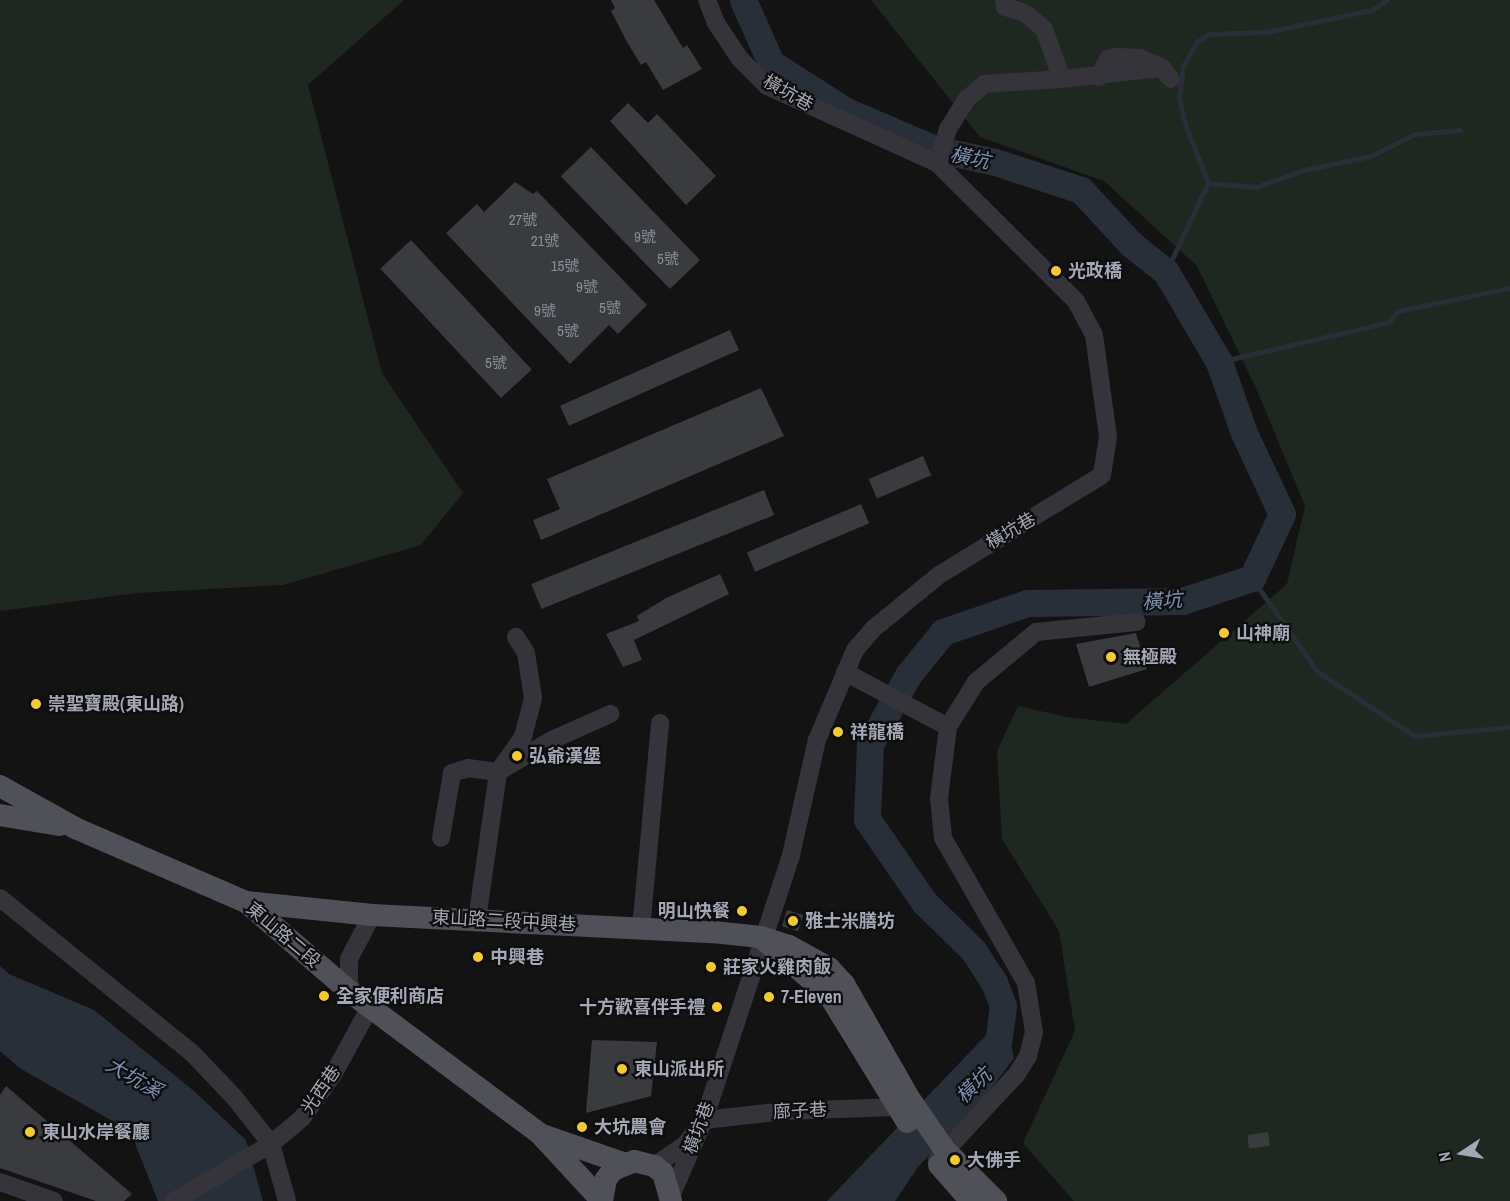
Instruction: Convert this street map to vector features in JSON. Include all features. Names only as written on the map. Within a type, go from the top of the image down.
[{"type":"main road","name":"東山路二段","points":[[0,786],[75,828],[246,902],[363,1001],[540,1134],[602,1201]]},
{"type":"main road","name":"東山路二段","points":[[0,815],[75,828]]},
{"type":"main road","name":"東山路二段中興巷","points":[[246,902],[372,915],[761,937]]},
{"type":"main road","points":[[761,937],[784,961],[829,995],[901,1105],[970,1201]]},
{"type":"main road","points":[[540,1134],[623,1163],[634,1161],[654,1166],[663,1173],[671,1198]]},
{"type":"main road","points":[[939,1155],[996,1201]]},
{"type":"main road","points":[[602,1201],[606,1179],[623,1163]]},
{"type":"street","name":"橫坑巷","points":[[671,1198],[704,1120],[761,937],[791,855],[817,740],[855,650],[873,629],[939,575],[1102,475],[1108,438],[1102,374],[1094,336],[1077,301],[937,163],[767,86],[740,59],[707,0]]},
{"type":"street","points":[[1002,2],[1025,13],[1044,29],[1062,79]]},
{"type":"street","points":[[937,163],[948,129],[967,99],[984,84],[1167,74]]},
{"type":"street","points":[[939,1155],[1016,1075],[1028,1056],[1034,1032],[1026,983],[943,838],[939,798],[948,727],[976,682],[1036,632],[1137,622]]},
{"type":"street","points":[[477,920],[498,772],[523,737],[533,698],[526,653],[516,637]]},
{"type":"street","points":[[845,672],[948,727]]},
{"type":"street","points":[[441,838],[452,773],[468,768],[498,772],[552,740],[610,714]]},
{"type":"street","points":[[641,929],[660,723]]},
{"type":"street","points":[[0,898],[193,1054],[234,1096],[271,1144],[287,1201]]},
{"type":"street","points":[[363,1001],[349,983],[349,959],[372,915]]},
{"type":"street","name":"光西巷","points":[[174,1201],[250,1153],[271,1144],[310,1110],[363,1001]]},
{"type":"street","name":"廍子巷","points":[[704,1120],[785,1111],[901,1105]]},
{"type":"street","points":[[654,1166],[685,1145],[704,1120]]},
{"type":"street","points":[[0,1182],[54,1201]]},
{"type":"shaded area","points":[[0,0],[404,0],[308,85],[382,373],[463,493],[421,545],[283,585],[137,593],[0,611]]},
{"type":"shaded area","points":[[871,0],[1510,0],[1510,1201],[1074,1201],[1023,1143],[1075,1031],[1059,931],[1002,839],[997,751],[1018,706],[1067,717],[1126,724],[1287,584],[1305,506],[1256,388],[1197,266],[1104,181],[980,137]]},
{"type":"water","name":"大坑溪","points":[[0,966],[9,974],[94,1010],[194,1091],[246,1140],[263,1201],[158,1201],[130,1131],[21,1069],[0,1051]]},
{"type":"water","points":[[1003,1005],[1014,1058],[988,1093],[918,1167],[895,1201],[827,1201],[994,1027]]},
{"type":"building","points":[[611,0],[654,0],[683,48],[687,45],[702,69],[663,90],[646,62],[641,65],[627,42],[611,11],[615,8]]},
{"type":"building","points":[[628,103],[648,123],[657,114],[716,176],[686,205],[610,121]]},
{"type":"building","points":[[591,147],[700,260],[670,289],[561,176]]},
{"type":"building","points":[[515,182],[533,194],[537,191],[647,305],[618,334],[609,325],[570,364],[446,233],[477,204],[484,212]]},
{"type":"building","points":[[411,240],[532,369],[501,398],[380,269]]},
{"type":"building","points":[[730,330],[739,350],[569,426],[560,406]]},
{"type":"building","points":[[761,388],[784,436],[541,540],[533,520],[560,509],[547,479]]},
{"type":"building","points":[[923,456],[931,475],[877,498],[869,479]]},
{"type":"building","points":[[764,490],[774,515],[541,609],[531,584]]},
{"type":"building","points":[[861,504],[869,523],[755,572],[747,552]]},
{"type":"building","points":[[720,574],[729,594],[634,640],[642,660],[623,667],[606,634],[639,621],[637,616],[666,598]]},
{"type":"building","name":"無極殿","points":[[1136,633],[1147,669],[1089,687],[1076,644]]},
{"type":"building","name":"雅士米膳坊","points":[[787,910],[803,915],[798,931],[782,926]]},
{"type":"building","name":"東山派出所","points":[[592,1040],[657,1042],[651,1096],[586,1113]]},
{"type":"building","name":"東山水岸餐廳","points":[[6,1086],[132,1194],[124,1201],[96,1201],[0,1168],[0,1095]]},
{"type":"building","points":[[1268,1132],[1270,1146],[1249,1149],[1247,1135]]},
{"type":"waterway","name":"橫坑","points":[[743,0],[771,63],[846,111],[935,149],[995,162],[1081,190],[1131,244],[1166,272],[1219,362],[1244,433],[1282,514],[1252,578],[1182,601],[1027,603],[943,632],[908,675],[870,744],[867,819],[924,902],[973,950],[994,982],[1003,1005],[999,1039]]},
{"type":"waterway","points":[[1208,183],[1186,127],[1179,98],[1183,66],[1197,42],[1209,34],[1266,32],[1372,10],[1387,0]]},
{"type":"waterway","points":[[1166,272],[1208,183],[1256,187],[1304,170],[1371,156],[1415,134],[1460,130]]},
{"type":"waterway","points":[[1219,362],[1389,322],[1398,311],[1510,288]]},
{"type":"waterway","points":[[1252,578],[1318,672],[1415,736],[1510,727]]},
{"type":"place","name":"光政橋","points":[[1056,271]]},
{"type":"place","name":"山神廟","points":[[1224,633]]},
{"type":"place","name":"無極殿","points":[[1111,657]]},
{"type":"place","name":"崇聖寶殿(東山路)","points":[[36,704]]},
{"type":"place","name":"祥龍橋","points":[[838,732]]},
{"type":"place","name":"弘爺漢堡","points":[[517,756]]},
{"type":"place","name":"明山快餐","points":[[742,911]]},
{"type":"place","name":"雅士米膳坊","points":[[793,921]]},
{"type":"place","name":"中興巷","points":[[478,957]]},
{"type":"place","name":"莊家火雞肉飯","points":[[711,967]]},
{"type":"place","name":"全家便利商店","points":[[324,996]]},
{"type":"place","name":"7-Eleven","points":[[769,997]]},
{"type":"place","name":"十方歡喜伴手禮","points":[[717,1007]]},
{"type":"place","name":"東山派出所","points":[[622,1069]]},
{"type":"place","name":"大坑農會","points":[[582,1127]]},
{"type":"place","name":"東山水岸餐廳","points":[[30,1132]]},
{"type":"place","name":"大佛手","points":[[955,1160]]}]
